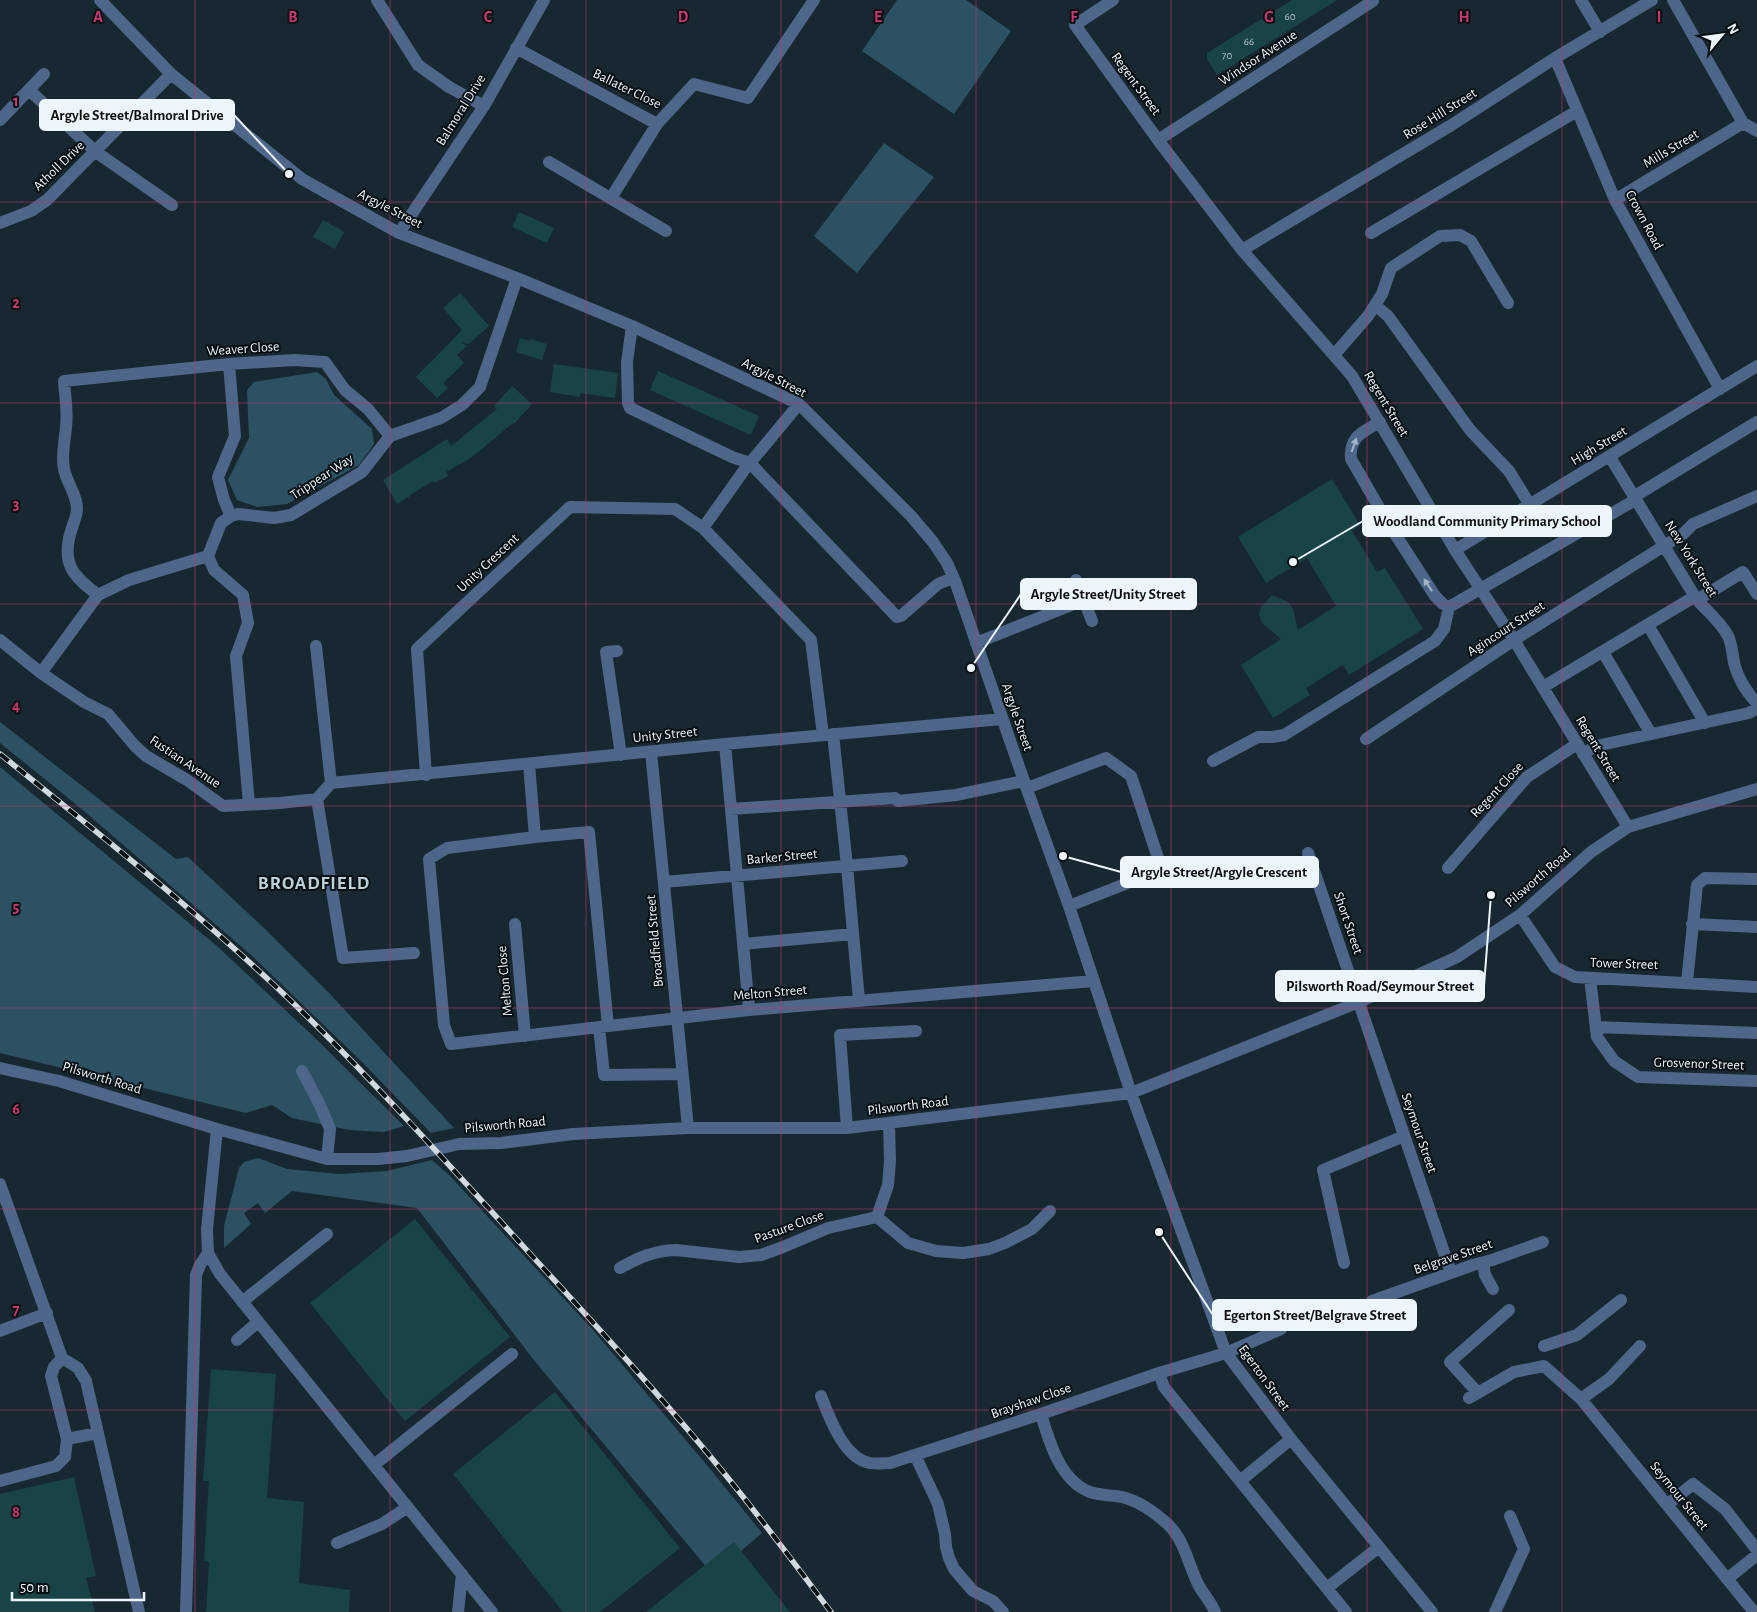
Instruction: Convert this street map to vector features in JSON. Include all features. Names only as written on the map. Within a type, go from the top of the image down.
[{"type":"street","name":"Argyle Street","points":[[100,0],[171,74],[302,179],[399,233],[517,278],[632,326],[799,404],[911,516],[933,542],[954,578],[1069,906],[1131,1093]]},
{"type":"street","points":[[377,0],[418,65],[449,87],[484,106]]},
{"type":"street","name":"Balmoral Drive","points":[[399,233],[484,106],[544,0]]},
{"type":"street","name":"Ballater Close","points":[[516,48],[657,124],[694,84],[748,98],[814,0]]},
{"type":"street","name":"Regent Street","points":[[1113,0],[1076,25],[1158,140],[1242,250],[1352,376],[1480,591],[1514,640],[1628,828]]},
{"type":"street","points":[[1581,0],[1600,32]]},
{"type":"street","name":"Rose Hill Street","points":[[1242,250],[1450,126],[1555,58],[1652,0]]},
{"type":"street","points":[[1673,0],[1744,123],[1757,131]]},
{"type":"street","name":"Windsor Avenue","points":[[1158,140],[1373,1]]},
{"type":"street","name":"Crown Road","points":[[1555,58],[1615,200],[1720,389]]},
{"type":"street","points":[[0,120],[44,74]]},
{"type":"street","name":"Atholl Drive","points":[[0,223],[31,211],[47,200],[171,74]]},
{"type":"street","points":[[29,90],[96,152],[172,205]]},
{"type":"street","points":[[1371,233],[1577,110]]},
{"type":"street","name":"Mills Street","points":[[1615,200],[1744,123]]},
{"type":"street","points":[[611,198],[657,124]]},
{"type":"street","points":[[549,162],[666,231]]},
{"type":"street","points":[[1334,354],[1368,316],[1382,294],[1391,268],[1440,236],[1460,235],[1471,241],[1508,302]]},
{"type":"street","points":[[390,436],[441,418],[462,405],[480,387],[517,278]]},
{"type":"street","points":[[1375,305],[1388,316],[1470,430],[1509,471],[1530,505]]},
{"type":"street","points":[[632,326],[627,362],[628,403],[630,408],[732,457],[750,463],[897,617],[901,616],[938,584],[954,578]]},
{"type":"street","name":"Weaver Close","points":[[98,595],[78,580],[70,566],[67,547],[78,511],[76,497],[64,470],[63,454],[66,426],[64,381],[229,364],[295,360],[325,362],[345,390],[368,409],[390,436]]},
{"type":"street","points":[[229,364],[235,436],[218,477],[224,500],[231,516],[221,523],[208,556],[214,570],[243,596],[248,622],[236,656],[249,804]]},
{"type":"street","name":"High Street","points":[[1455,550],[1757,366]]},
{"type":"street","points":[[703,528],[750,463],[799,404]]},
{"type":"street","points":[[1380,422],[1356,438],[1351,450],[1351,459],[1388,523],[1435,596],[1449,607]]},
{"type":"street","points":[[1213,761],[1258,737],[1284,735],[1436,641],[1444,629],[1449,607],[1480,591],[1636,498],[1757,422]]},
{"type":"street","name":"Trippear Way","points":[[231,516],[238,514],[274,518],[291,515],[362,472],[390,436]]},
{"type":"street","name":"New York Street","points":[[1610,457],[1696,599],[1728,634],[1734,664],[1740,678],[1757,703]]},
{"type":"street","name":"Agincourt Street","points":[[1366,739],[1514,640],[1684,534],[1693,524],[1757,496]]},
{"type":"street","name":"Unity Crescent","points":[[426,775],[417,649],[570,507],[675,509],[703,528],[810,640],[840,801],[848,866],[858,1000]]},
{"type":"street","points":[[41,673],[98,595],[129,580],[208,556]]},
{"type":"street","points":[[1543,687],[1743,572],[1757,594]]},
{"type":"street","points":[[1076,580],[1092,621]]},
{"type":"street","points":[[976,643],[1084,600]]},
{"type":"street","points":[[1648,625],[1705,723]]},
{"type":"street","name":"Fustian Avenue","points":[[0,640],[41,673],[84,702],[108,714],[146,756],[188,780],[223,806],[317,799]]},
{"type":"street","points":[[316,646],[331,783],[317,799],[343,958],[414,953]]},
{"type":"street","points":[[617,651],[606,652],[621,755]]},
{"type":"street","points":[[1603,652],[1651,734]]},
{"type":"street","name":"Regent Close","points":[[1448,868],[1527,777],[1580,749],[1749,713],[1757,708]]},
{"type":"street","name":"Unity Street","points":[[331,783],[1002,718]]},
{"type":"street","points":[[725,744],[749,1010]]},
{"type":"street","name":"Broadfield Street","points":[[651,752],[688,1128]]},
{"type":"street","points":[[731,809],[895,798],[898,801],[956,795],[1025,785],[1106,758],[1131,776],[1158,858],[1148,875],[1069,906]]},
{"type":"street","points":[[529,764],[536,837],[589,832],[604,1026],[604,1075],[682,1074]]},
{"type":"street","name":"Pilsworth Road","points":[[0,1068],[60,1081],[217,1129],[327,1159],[378,1159],[407,1156],[459,1144],[501,1144],[574,1134],[688,1128],[847,1128],[1131,1093],[1359,1002],[1457,956],[1520,915],[1590,852],[1628,828],[1757,790]]},
{"type":"street","name":"Melton Street","points":[[536,837],[447,848],[429,859],[444,1025],[451,1044],[749,1010],[1094,981]]},
{"type":"street","name":"Short Street","points":[[1308,852],[1359,1002]]},
{"type":"street","name":"Barker Street","points":[[664,882],[902,861]]},
{"type":"street","points":[[1687,982],[1697,885],[1705,878],[1757,880]]},
{"type":"street","name":"Tower Street","points":[[1520,915],[1555,967],[1575,977],[1757,987]]},
{"type":"street","name":"Melton Close","points":[[514,924],[525,1036]]},
{"type":"street","points":[[1692,924],[1757,927]]},
{"type":"street","points":[[743,944],[853,934]]},
{"type":"street","name":"Grosvenor Street","points":[[1590,978],[1597,1037],[1614,1061],[1638,1077],[1757,1081]]},
{"type":"street","name":"Seymour Street","points":[[1359,1002],[1451,1273]]},
{"type":"street","points":[[1596,1027],[1757,1033]]},
{"type":"street","points":[[847,1128],[840,1035],[916,1031]]},
{"type":"street","points":[[302,1071],[330,1129],[327,1159]]},
{"type":"street","name":"Egerton Street","points":[[1131,1093],[1226,1353],[1291,1439],[1432,1612]]},
{"type":"street","points":[[888,1123],[890,1161],[888,1185],[878,1217],[908,1243],[936,1251],[963,1253],[989,1249],[1005,1244],[1032,1229],[1050,1211]]},
{"type":"street","points":[[217,1129],[206,1229],[208,1253],[220,1274],[242,1302],[492,1612]]},
{"type":"street","points":[[1344,1263],[1323,1170],[1404,1136]]},
{"type":"street","points":[[0,1184],[62,1358],[78,1368],[86,1381],[139,1612]]},
{"type":"street","name":"Pasture Close","points":[[620,1268],[644,1255],[676,1250],[739,1257],[761,1255],[783,1248],[828,1228],[878,1217]]},
{"type":"street","points":[[242,1302],[327,1234]]},
{"type":"street","name":"Belgrave Street","points":[[1372,1301],[1543,1242]]},
{"type":"street","points":[[186,1612],[196,1275],[208,1253]]},
{"type":"street","points":[[1483,1263],[1485,1275],[1493,1289]]},
{"type":"street","points":[[1544,1346],[1577,1335],[1621,1300]]},
{"type":"street","name":"Seymour Street","points":[[1509,1310],[1450,1362],[1474,1396],[1514,1372],[1544,1366],[1581,1399],[1754,1612]]},
{"type":"street","points":[[0,1331],[47,1313]]},
{"type":"street","points":[[237,1340],[258,1322]]},
{"type":"street","name":"Brayshaw Close","points":[[821,1396],[849,1452],[866,1462],[876,1464],[890,1463],[1041,1414],[1158,1373],[1226,1353],[1281,1329]]},
{"type":"street","points":[[1581,1399],[1609,1379],[1640,1346]]},
{"type":"street","points":[[374,1466],[512,1354]]},
{"type":"street","points":[[0,1481],[56,1466],[65,1457],[67,1439],[51,1376],[54,1366],[62,1358]]},
{"type":"street","points":[[1158,1373],[1164,1387],[1346,1612]]},
{"type":"street","points":[[1041,1414],[1056,1457],[1065,1472],[1075,1483],[1089,1492],[1131,1500],[1144,1506],[1169,1526],[1181,1542],[1200,1587],[1215,1612]]},
{"type":"street","points":[[67,1439],[98,1434]]},
{"type":"street","points":[[1240,1482],[1291,1439]]},
{"type":"street","points":[[915,1455],[938,1504],[943,1521],[947,1553],[954,1569],[973,1591],[993,1601],[1003,1612]]},
{"type":"street","points":[[1667,1505],[1693,1484],[1726,1509],[1757,1550]]},
{"type":"street","points":[[338,1544],[382,1524],[408,1507]]},
{"type":"street","points":[[1495,1612],[1524,1549],[1510,1516]]},
{"type":"street","points":[[1327,1588],[1379,1547]]},
{"type":"street","points":[[1727,1579],[1757,1555]]},
{"type":"street","points":[[458,1612],[462,1574]]},
{"type":"shaded area","points":[[897,0],[966,0],[1011,31],[954,114],[862,51]]},
{"type":"shaded area","points":[[884,143],[934,177],[857,273],[814,236]]},
{"type":"shaded area","points":[[317,372],[326,379],[334,395],[372,429],[374,444],[359,465],[287,504],[257,507],[237,500],[228,480],[249,438],[247,390],[254,382]]},
{"type":"shaded area","points":[[0,722],[176,859],[188,857],[263,927],[331,995],[454,1128],[431,1133],[362,1062],[250,954],[78,806],[0,743]]},
{"type":"shaded area","points":[[0,767],[217,946],[313,1036],[404,1126],[384,1132],[349,1130],[292,1118],[272,1105],[246,1113],[0,1053]]},
{"type":"shaded area","points":[[258,1158],[287,1169],[339,1174],[387,1171],[432,1160],[449,1175],[593,1330],[762,1533],[713,1575],[533,1359],[417,1208],[292,1191],[265,1213],[258,1203],[244,1213],[251,1224],[224,1248],[224,1226],[239,1168],[244,1162]]},
{"type":"building","points":[[1292,0],[1337,0],[1217,75],[1207,59],[1207,53]]},
{"type":"building","points":[[519,212],[554,228],[547,243],[512,227]]},
{"type":"building","points":[[323,220],[344,232],[335,249],[313,237]]},
{"type":"building","points":[[460,293],[489,326],[469,344],[461,342],[467,346],[457,355],[464,363],[443,383],[448,388],[437,398],[416,377],[462,330],[443,308]]},
{"type":"building","points":[[520,338],[547,344],[542,360],[516,352]]},
{"type":"building","points":[[554,364],[618,373],[615,398],[580,393],[580,397],[550,392]]},
{"type":"building","points":[[658,371],[759,416],[751,435],[650,390]]},
{"type":"building","points":[[512,386],[532,404],[514,424],[471,458],[446,472],[448,476],[434,483],[433,481],[397,504],[383,480],[447,439],[451,446],[497,409],[494,406]]},
{"type":"building","points":[[1332,479],[1360,525],[1352,531],[1377,572],[1385,568],[1423,629],[1349,675],[1343,665],[1306,688],[1310,695],[1273,718],[1241,665],[1281,639],[1262,623],[1259,614],[1261,607],[1272,595],[1288,602],[1293,609],[1298,630],[1336,606],[1307,558],[1266,583],[1238,537]]},
{"type":"building","points":[[415,1219],[510,1337],[405,1421],[310,1303]]},
{"type":"building","points":[[211,1369],[276,1374],[267,1498],[304,1502],[299,1583],[350,1590],[349,1612],[206,1612],[209,1562],[204,1561],[209,1481],[203,1481]]},
{"type":"building","points":[[555,1392],[680,1548],[600,1612],[563,1612],[453,1474]]},
{"type":"building","points":[[74,1477],[96,1576],[86,1578],[95,1612],[0,1612],[0,1494]]},
{"type":"building","points":[[734,1542],[790,1612],[646,1612]]},
{"type":"railway","points":[[0,754],[206,923],[304,1013],[365,1075],[568,1295],[676,1416],[741,1495],[831,1612]]},
{"type":"place","name":"Argyle Street/Balmoral Drive","points":[[289,174]]},
{"type":"place","name":"Woodland Community Primary School","points":[[1293,562]]},
{"type":"place","name":"Argyle Street/Unity Street","points":[[971,668]]},
{"type":"place","name":"Argyle Street/Argyle Crescent","points":[[1063,856]]},
{"type":"place","name":"Pilsworth Road/Seymour Street","points":[[1491,895]]},
{"type":"place","name":"Egerton Street/Belgrave Street","points":[[1159,1232]]},
{"type":"district","name":"BROADFIELD","points":[[314,883]]}]
